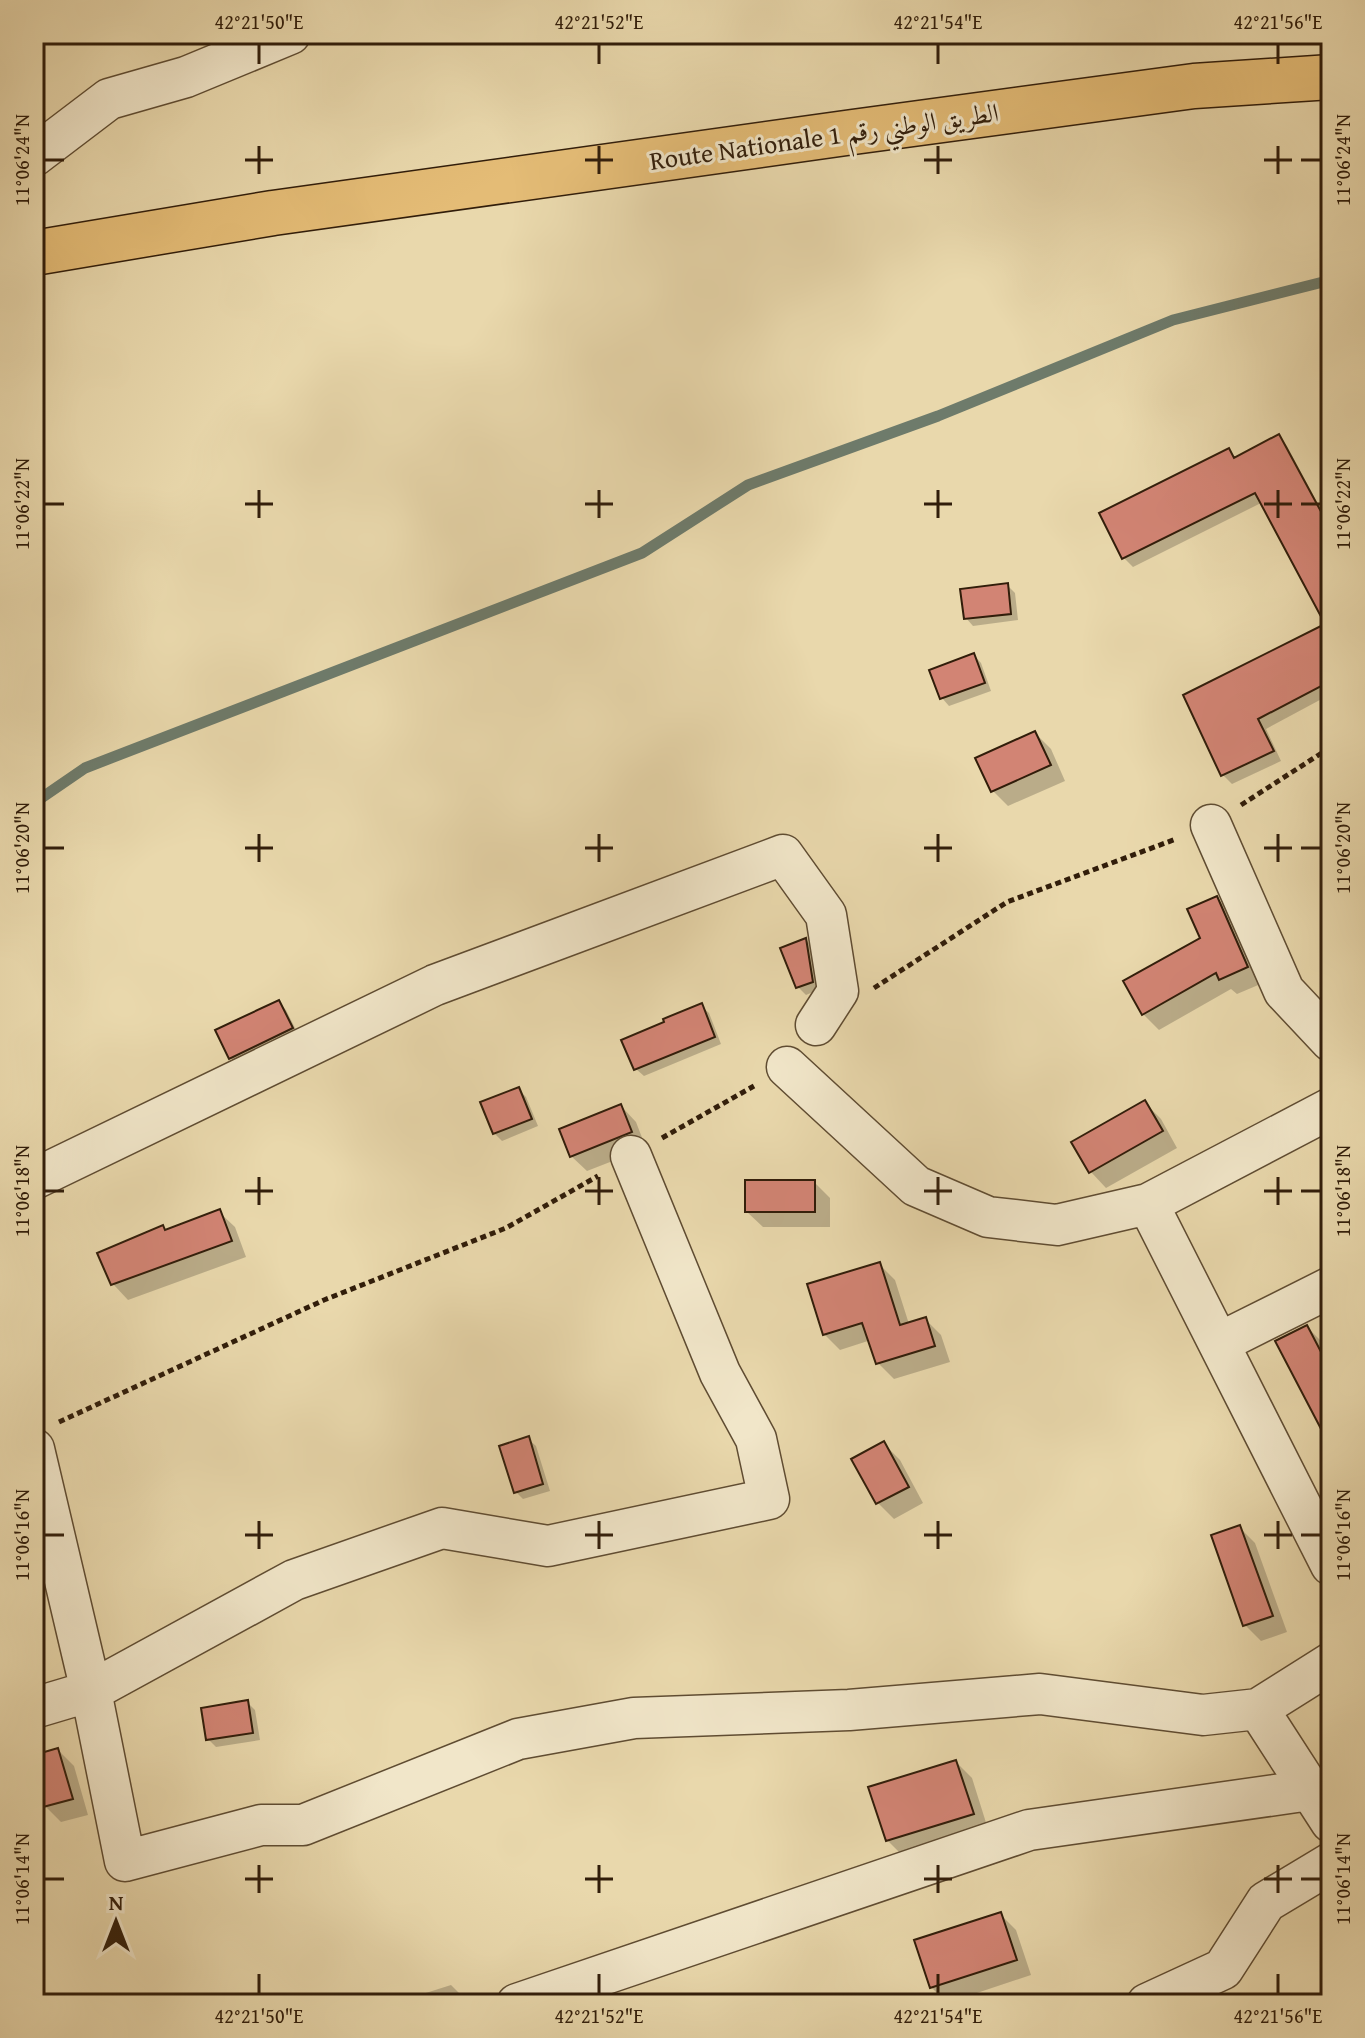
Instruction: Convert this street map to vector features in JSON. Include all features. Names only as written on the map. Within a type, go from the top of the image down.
[{"type":"highway","name":"Route Nationale الطريق الوطني رقم 1","points":[[34,253],[273,213],[869,129],[1194,86],[1331,77]]},
{"type":"street","points":[[34,156],[109,99],[186,77],[290,34]]},
{"type":"street","points":[[1211,825],[1284,991],[1331,1041]]},
{"type":"street","points":[[34,1179],[435,985],[783,855],[826,915],[838,991],[816,1025]]},
{"type":"street","points":[[787,1067],[916,1186],[988,1217],[1057,1225],[1148,1204],[1331,1108]]},
{"type":"street","points":[[34,1708],[91,1691],[294,1580],[442,1528],[548,1546],[769,1499],[756,1439],[720,1373],[631,1156]]},
{"type":"street","points":[[1148,1204],[1219,1343],[1318,1505],[1331,1565]]},
{"type":"street","points":[[1219,1343],[1331,1287]]},
{"type":"street","points":[[41,1438],[125,1861],[261,1825],[303,1825],[518,1739],[634,1718],[849,1710],[1040,1694],[1203,1715],[1258,1709],[1331,1663]]},
{"type":"street","points":[[517,2004],[1029,1830],[1320,1806],[1258,1709]]},
{"type":"street","points":[[1147,2004],[1223,1969],[1266,1902],[1331,1863]]},
{"type":"path","points":[[867,992],[1007,902],[1211,825],[1331,747]]},
{"type":"path","points":[[41,1438],[324,1300],[506,1228],[787,1067]]},
{"type":"building","points":[[1279,434],[1331,530],[1331,681],[1258,719],[1274,751],[1221,776],[1183,695],[1325,624],[1255,493],[1122,559],[1099,513],[1229,448],[1234,458]]},
{"type":"building","points":[[1008,583],[1011,614],[964,619],[960,589]]},
{"type":"building","points":[[974,653],[985,683],[940,699],[929,670]]},
{"type":"building","points":[[1035,731],[1051,765],[991,792],[975,758]]},
{"type":"building","points":[[1217,896],[1248,967],[1219,980],[1216,973],[1142,1015],[1123,981],[1200,938],[1187,909]]},
{"type":"building","points":[[806,938],[813,982],[796,988],[780,948]]},
{"type":"building","points":[[279,1000],[293,1028],[229,1059],[215,1030]]},
{"type":"building","points":[[702,1003],[715,1037],[634,1070],[621,1040]]},
{"type":"building","points":[[519,1087],[532,1119],[493,1134],[480,1102]]},
{"type":"building","points":[[1145,1100],[1163,1131],[1089,1173],[1071,1142]]},
{"type":"building","points":[[621,1104],[632,1132],[570,1157],[559,1129]]},
{"type":"building","points":[[745,1180],[815,1180],[815,1212],[745,1212]]},
{"type":"building","points":[[220,1209],[232,1241],[111,1285],[97,1253],[163,1225],[165,1230]]},
{"type":"building","points":[[880,1262],[900,1325],[926,1317],[935,1346],[876,1364],[862,1323],[823,1335],[807,1284]]},
{"type":"building","points":[[1307,1325],[1331,1371],[1331,1448],[1275,1341]]},
{"type":"building","points":[[529,1436],[543,1484],[514,1493],[499,1446]]},
{"type":"building","points":[[884,1441],[909,1487],[876,1504],[851,1459]]},
{"type":"building","points":[[1240,1525],[1273,1616],[1243,1626],[1211,1535]]},
{"type":"building","points":[[248,1700],[253,1733],[206,1740],[201,1708]]},
{"type":"building","points":[[58,1748],[73,1799],[43,1807],[34,1776],[34,1755]]},
{"type":"building","points":[[956,1760],[974,1814],[886,1841],[868,1787]]},
{"type":"building","points":[[1001,1912],[1017,1960],[930,1988],[914,1940]]},
{"type":"waterway","points":[[34,803],[85,768],[642,553],[748,485],[938,416],[1173,320],[1331,280]]}]
